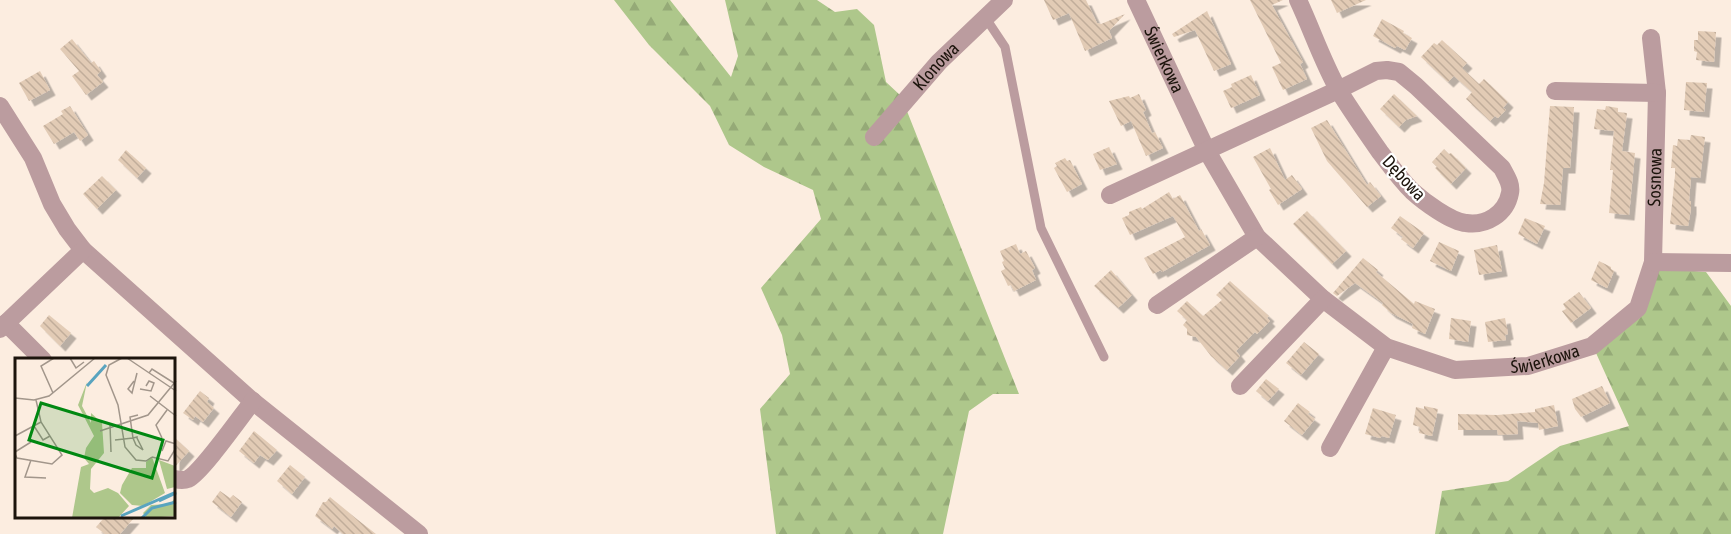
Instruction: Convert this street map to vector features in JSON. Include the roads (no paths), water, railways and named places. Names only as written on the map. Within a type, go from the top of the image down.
[{"type":"street","name":"Klonowa","points":[[874,137],[939,62],[1004,0]]},
{"type":"street","name":"Świerkowa","points":[[1136,0],[1207,151],[1257,237],[1323,299],[1386,347],[1455,370],[1528,366],[1592,346],[1638,308],[1653,262]]},
{"type":"street","name":"Dębowa","points":[[1298,0],[1338,90],[1395,171],[1412,191],[1427,203],[1464,224],[1482,223],[1496,217],[1504,207],[1510,192],[1509,181],[1502,168],[1399,72],[1376,71],[1338,90]]},
{"type":"street","name":"Sosnowa","points":[[1651,38],[1657,93],[1653,262]]},
{"type":"street","points":[[1110,195],[1338,90]]},
{"type":"street","points":[[1556,91],[1657,93]]},
{"type":"street","points":[[0,105],[33,158],[52,204],[83,250],[252,401],[419,534]]},
{"type":"street","points":[[1157,305],[1257,237]]},
{"type":"street","points":[[41,358],[3,326],[83,250]]},
{"type":"street","points":[[1653,262],[1731,263]]},
{"type":"street","points":[[1240,386],[1323,299]]},
{"type":"street","points":[[1330,448],[1386,347]]},
{"type":"street","points":[[176,479],[191,478],[210,457],[252,401]]},
{"type":"lane","points":[[985,17],[1005,47],[1041,228],[1104,357]]}]
